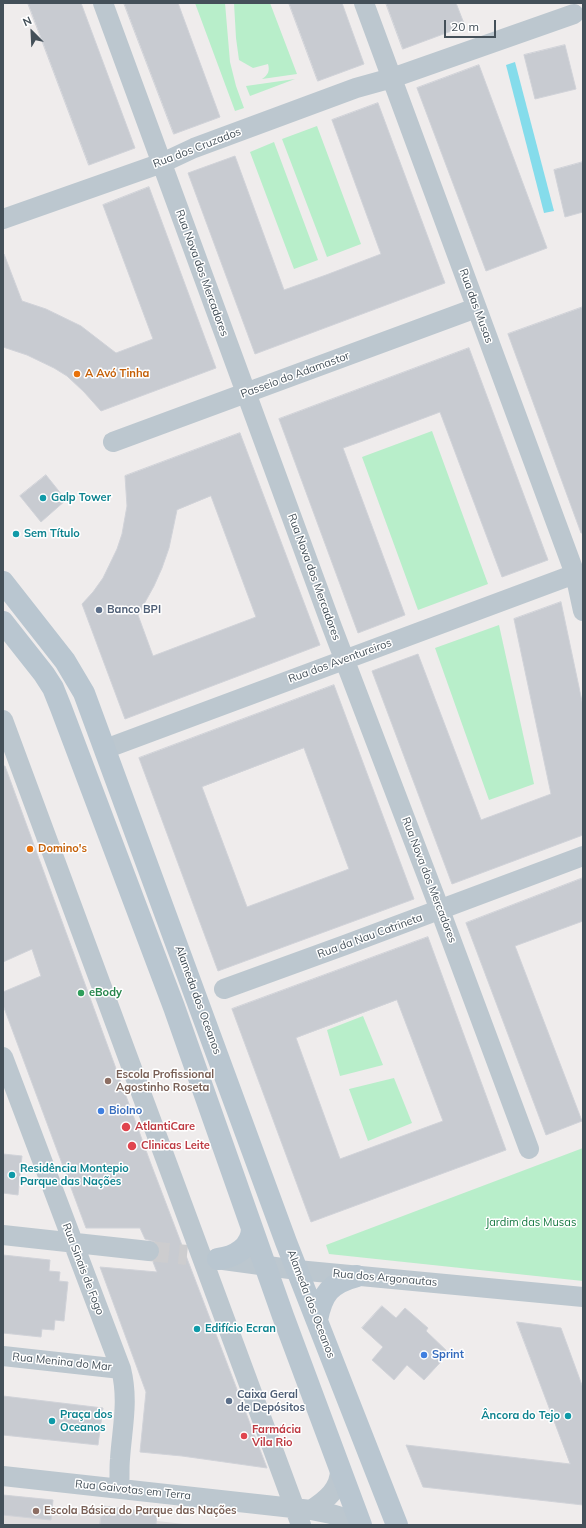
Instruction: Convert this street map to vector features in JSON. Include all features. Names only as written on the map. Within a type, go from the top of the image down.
[{"type":"main road","name":"Alameda dos Oceanos","points":[[3,582],[70,670],[84,693],[297,1270],[397,1525]]},
{"type":"main road","points":[[3,622],[44,674],[61,708],[174,1008],[252,1228],[361,1525]]},
{"type":"main road","points":[[202,1257],[234,1256],[244,1248],[251,1239],[252,1228]]},
{"type":"main road","points":[[317,1320],[323,1298],[331,1288],[341,1281],[357,1276]]},
{"type":"street","name":"Rua Nova dos Mercadores","points":[[103,3],[344,660],[440,910],[528,1149]]},
{"type":"street","name":"Rua das Musas","points":[[364,3],[575,574],[583,611]]},
{"type":"street","name":"Rua dos Cruzados","points":[[3,220],[162,163],[194,148],[317,102],[356,88],[392,78],[574,14]]},
{"type":"street","name":"Passeio do Adamastor","points":[[113,442],[476,308]]},
{"type":"street","name":"Rua dos Aventureiros","points":[[105,749],[575,574]]},
{"type":"street","points":[[3,720],[202,1257],[302,1515],[326,1500],[336,1488],[339,1480],[340,1468]]},
{"type":"street","name":"Rua da Nau Catrineta","points":[[224,989],[583,856]]},
{"type":"street","name":"Rua Sinais de Fogo","points":[[3,1057],[121,1369],[125,1385],[126,1404],[120,1460],[119,1488]]},
{"type":"street","points":[[3,1235],[74,1244],[149,1251]]},
{"type":"street","name":"Rua dos Argonautas","points":[[202,1257],[297,1270],[582,1301]]},
{"type":"street","name":"Rua Menina do Mar","points":[[3,1356],[121,1369]]},
{"type":"street","name":"Rua Gaivotas em Terra","points":[[3,1476],[119,1488],[302,1515],[338,1516],[351,1521],[356,1525]]},
{"type":"shaded area","name":"Escola Básica do Parque das Nações","points":[[3,1495],[53,1500],[53,1510],[101,1515],[103,1506],[157,1513],[157,1521],[193,1525],[3,1525]]},
{"type":"green space","points":[[195,3],[225,3],[230,62],[236,86],[244,108],[235,111]]},
{"type":"green space","points":[[234,3],[270,3],[297,74],[262,79],[268,73],[268,64],[253,68],[239,60]]},
{"type":"green space","points":[[295,79],[250,96],[246,86]]},
{"type":"green space","points":[[317,126],[361,244],[327,257],[282,139]]},
{"type":"green space","points":[[274,142],[318,260],[294,269],[250,152]]},
{"type":"green space","points":[[432,431],[488,584],[418,610],[362,457]]},
{"type":"green space","points":[[499,625],[534,784],[489,800],[435,648]]},
{"type":"green space","points":[[363,1016],[383,1065],[340,1076],[327,1030]]},
{"type":"green space","points":[[394,1078],[412,1123],[368,1141],[349,1089]]},
{"type":"green space","name":"Jardim das Musas","points":[[583,1148],[583,1281],[329,1254],[326,1245]]},
{"type":"water","points":[[515,62],[554,211],[544,213],[506,65]]},
{"type":"building","points":[[28,3],[81,3],[135,148],[89,165]]},
{"type":"building","points":[[124,3],[178,3],[220,117],[174,134]]},
{"type":"building","points":[[289,3],[342,3],[364,64],[318,81]]},
{"type":"building","points":[[386,3],[456,3],[465,26],[403,49]]},
{"type":"building","points":[[565,45],[576,89],[535,99],[524,55]]},
{"type":"building","points":[[479,65],[547,248],[486,271],[417,88]]},
{"type":"building","points":[[378,103],[445,283],[255,354],[188,173],[235,156],[284,290],[326,275],[381,254],[332,120]]},
{"type":"building","points":[[583,162],[583,212],[565,217],[554,170]]},
{"type":"building","points":[[149,187],[216,368],[101,411],[67,376],[27,355],[3,347],[3,255],[4,254],[22,301],[46,309],[81,326],[116,353],[153,339],[103,205]]},
{"type":"building","points":[[583,307],[583,533],[581,533],[508,334]]},
{"type":"building","points":[[469,348],[548,560],[502,577],[440,412],[343,448],[405,615],[358,633],[279,419]]},
{"type":"building","points":[[240,433],[320,645],[125,719],[82,604],[103,578],[117,549],[122,534],[127,506],[125,476]],"holes":[[[211,496],[256,617],[153,656],[138,615],[162,568],[169,548],[177,510]]]},
{"type":"building","name":"Galp Tower","points":[[46,475],[66,500],[41,522],[20,496]]},
{"type":"building","points":[[561,602],[583,706],[583,835],[452,884],[372,671],[418,654],[481,820],[551,794],[514,619]]},
{"type":"building","points":[[334,685],[414,899],[218,971],[139,758]],"holes":[[[304,748],[349,869],[247,907],[202,787]]]},
{"type":"building","points":[[3,766],[5,766],[151,1164],[267,1468],[182,1456],[140,1452],[146,1392],[100,1267],[157,1272],[153,1262],[160,1253],[160,1247],[155,1242],[145,1239],[140,1228],[86,1228],[3,1005],[3,992],[41,976],[32,949],[3,962]]},
{"type":"building","points":[[583,878],[583,921],[515,946],[582,1121],[546,1135],[466,923]]},
{"type":"building","points":[[428,937],[506,1150],[311,1222],[232,1009]],"holes":[[[397,1000],[443,1121],[340,1159],[296,1038]]]},
{"type":"building","name":"Residência Montepio Parque das Nações","points":[[3,1154],[22,1156],[18,1195],[3,1193]]},
{"type":"building","points":[[3,1255],[50,1260],[49,1271],[60,1272],[59,1281],[68,1282],[64,1321],[55,1320],[54,1330],[42,1329],[41,1337],[3,1333]]},
{"type":"building","points":[[382,1306],[396,1318],[405,1308],[428,1328],[426,1331],[449,1353],[424,1380],[407,1365],[394,1380],[372,1360],[383,1347],[362,1328]]},
{"type":"building","name":"Âncora do Tejo","points":[[517,1322],[561,1328],[583,1388],[583,1505],[423,1487],[406,1445],[570,1464]]},
{"type":"building","name":"Praça dos Oceanos","points":[[3,1396],[103,1408],[98,1445],[3,1435]]},
{"type":"building","points":[[3,1495],[53,1500],[51,1520],[3,1515]]},
{"type":"building","points":[[103,1506],[157,1513],[156,1525],[100,1525]]},
{"type":"tunnel","points":[[149,1251],[187,1255]]},
{"type":"place","name":"A Avó Tinha","points":[[77,374]]},
{"type":"place","name":"Galp Tower","points":[[43,498]]},
{"type":"place","name":"Sem Título","points":[[16,534]]},
{"type":"place","name":"Banco BPI","points":[[99,610]]},
{"type":"place","name":"Domino's","points":[[30,849]]},
{"type":"place","name":"eBody","points":[[81,993]]},
{"type":"place","name":"Escola Profissional Agostinho Roseta","points":[[108,1081]]},
{"type":"place","name":"BioIno","points":[[101,1111]]},
{"type":"place","name":"AtlantiCare","points":[[126,1127]]},
{"type":"place","name":"Clinicas Leite","points":[[132,1146]]},
{"type":"place","name":"Residência Montepio Parque das Nações","points":[[12,1175]]},
{"type":"place","name":"Edifício Ecran","points":[[197,1329]]},
{"type":"place","name":"Sprint","points":[[424,1355]]},
{"type":"place","name":"Caixa Geral de Depósitos","points":[[229,1401]]},
{"type":"place","name":"Âncora do Tejo","points":[[568,1416]]},
{"type":"place","name":"Praça dos Oceanos","points":[[52,1421]]},
{"type":"place","name":"Farmácia Vila Rio","points":[[244,1436]]},
{"type":"place","name":"Escola Básica do Parque das Nações","points":[[36,1511]]}]
